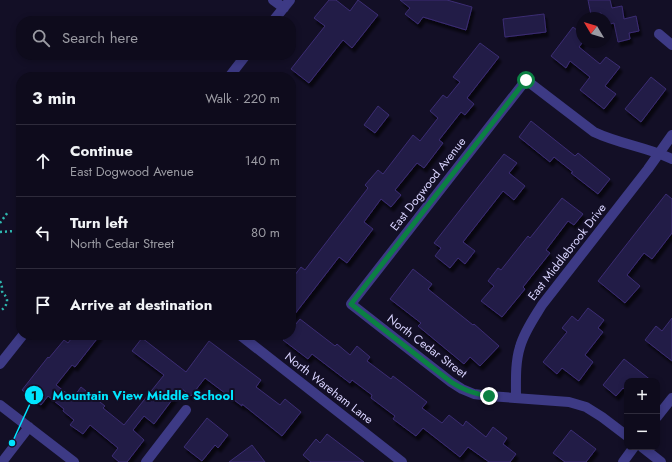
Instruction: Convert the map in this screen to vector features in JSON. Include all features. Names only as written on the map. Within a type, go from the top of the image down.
[{"type":"street","points":[[273,0],[287,4],[277,16]]},
{"type":"street","points":[[658,34],[672,45]]},
{"type":"street","points":[[233,72],[242,60]]},
{"type":"street","name":"East Dogwood Avenue","points":[[351,304],[526,80],[594,132],[605,137],[659,153]]},
{"type":"street","name":"East Middlebrook Drive","points":[[516,398],[517,365],[520,347],[528,327],[542,305],[646,171],[672,135]]},
{"type":"street","points":[[659,153],[672,159]]},
{"type":"street","name":"North Cedar Street","points":[[351,304],[462,389],[474,394],[489,396],[569,402],[586,407],[624,434]]},
{"type":"street","points":[[0,364],[19,340]]},
{"type":"street","name":"North Wareham Lane","points":[[246,340],[402,462]]},
{"type":"street","points":[[660,414],[672,398]]},
{"type":"street","points":[[0,405],[74,462]]},
{"type":"street","points":[[146,462],[186,410]]},
{"type":"street","points":[[2,462],[29,427]]},
{"type":"street","points":[[623,462],[632,450]]},
{"type":"street","points":[[646,450],[661,462]]},
{"type":"path","points":[[0,223],[8,212]]},
{"type":"path","points":[[0,232],[15,231]]},
{"type":"path","points":[[0,281],[2,284],[2,292],[7,298],[7,303],[4,309],[0,311]]},
{"type":"building","points":[[329,0],[336,0],[350,11],[358,0],[378,15],[352,48],[343,40],[309,83],[291,69],[325,26],[314,18]]},
{"type":"building","points":[[400,0],[447,0],[472,7],[466,30],[423,17],[418,24],[405,14],[410,8]]},
{"type":"building","points":[[588,0],[610,0],[612,8],[622,6],[624,19],[636,16],[639,31],[629,33],[630,39],[618,42],[614,23],[612,24],[612,12],[590,12]]},
{"type":"building","points":[[544,14],[546,32],[505,37],[503,19]]},
{"type":"building","points":[[573,27],[576,29],[576,48],[580,48],[600,64],[606,57],[620,67],[605,86],[616,94],[604,109],[580,90],[590,77],[570,61],[566,68],[551,56]]},
{"type":"building","points":[[480,43],[499,57],[467,98],[474,104],[465,115],[461,112],[439,140],[443,143],[424,168],[417,163],[395,190],[401,195],[391,207],[381,199],[364,222],[373,229],[347,263],[339,257],[296,313],[296,274],[301,267],[305,270],[368,188],[365,185],[378,170],[383,174],[413,135],[420,141],[438,118],[430,111],[443,95],[447,98],[460,82],[453,77]]},
{"type":"building","points":[[651,77],[666,89],[641,122],[625,109]]},
{"type":"building","points":[[378,106],[389,115],[375,133],[364,125]]},
{"type":"building","points":[[531,121],[575,156],[578,153],[610,179],[598,194],[571,173],[573,172],[554,157],[550,162],[519,137]]},
{"type":"building","points":[[504,154],[517,163],[509,173],[525,186],[514,200],[503,191],[463,242],[475,251],[465,264],[458,258],[450,268],[435,256],[441,248],[434,243]]},
{"type":"building","points":[[666,194],[672,199],[672,233],[652,259],[644,253],[627,275],[640,286],[625,303],[598,281]]},
{"type":"building","points":[[562,198],[583,214],[574,225],[568,221],[546,250],[550,253],[523,287],[525,289],[502,317],[481,301],[494,286],[488,281],[498,268],[501,270],[528,236],[530,238]]},
{"type":"building","points":[[413,269],[432,284],[428,289],[473,325],[474,324],[499,346],[480,366],[470,357],[464,364],[418,326],[421,323],[390,299]]},
{"type":"building","points":[[588,308],[604,320],[598,328],[603,332],[585,355],[593,362],[579,381],[562,368],[557,374],[543,362],[567,332],[562,328],[572,316],[578,321]]},
{"type":"building","points":[[672,318],[672,361],[645,340],[656,326],[662,331]]},
{"type":"building","points":[[300,319],[335,346],[337,344],[350,355],[357,346],[370,357],[367,361],[391,379],[393,376],[427,402],[422,408],[442,423],[449,415],[463,426],[466,421],[486,437],[493,427],[507,438],[503,444],[516,454],[510,462],[489,462],[468,447],[460,457],[423,428],[416,436],[393,419],[395,416],[371,398],[372,395],[352,380],[350,383],[312,354],[308,359],[283,340],[296,340],[296,324]]},
{"type":"building","points":[[64,340],[68,343],[70,340],[96,340],[75,367],[72,365],[56,385],[73,398],[81,387],[105,406],[103,408],[124,425],[164,375],[132,351],[140,340],[145,340],[186,372],[209,341],[261,380],[256,387],[280,405],[285,399],[301,412],[282,436],[242,404],[242,406],[205,378],[191,396],[181,388],[154,424],[144,416],[133,430],[144,440],[127,462],[119,462],[112,456],[118,448],[90,425],[83,434],[70,425],[74,420],[63,411],[64,409],[48,396],[41,405],[22,390],[48,357],[49,358]]},
{"type":"building","points":[[624,359],[648,378],[624,378],[624,389],[623,388],[616,396],[603,385]]},
{"type":"building","points":[[207,418],[228,435],[218,448],[215,445],[202,461],[184,447]]},
{"type":"building","points":[[571,430],[596,449],[586,462],[565,462],[553,453]]},
{"type":"building","points":[[327,434],[364,462],[311,462],[303,455],[316,439],[320,443]]},
{"type":"building","points":[[252,445],[265,462],[229,462]]},
{"type":"place","name":"Mountain View Middle School","points":[[12,443]]},
{"type":"route","points":[[489,396],[474,394],[451,382],[351,304],[526,80]]}]
